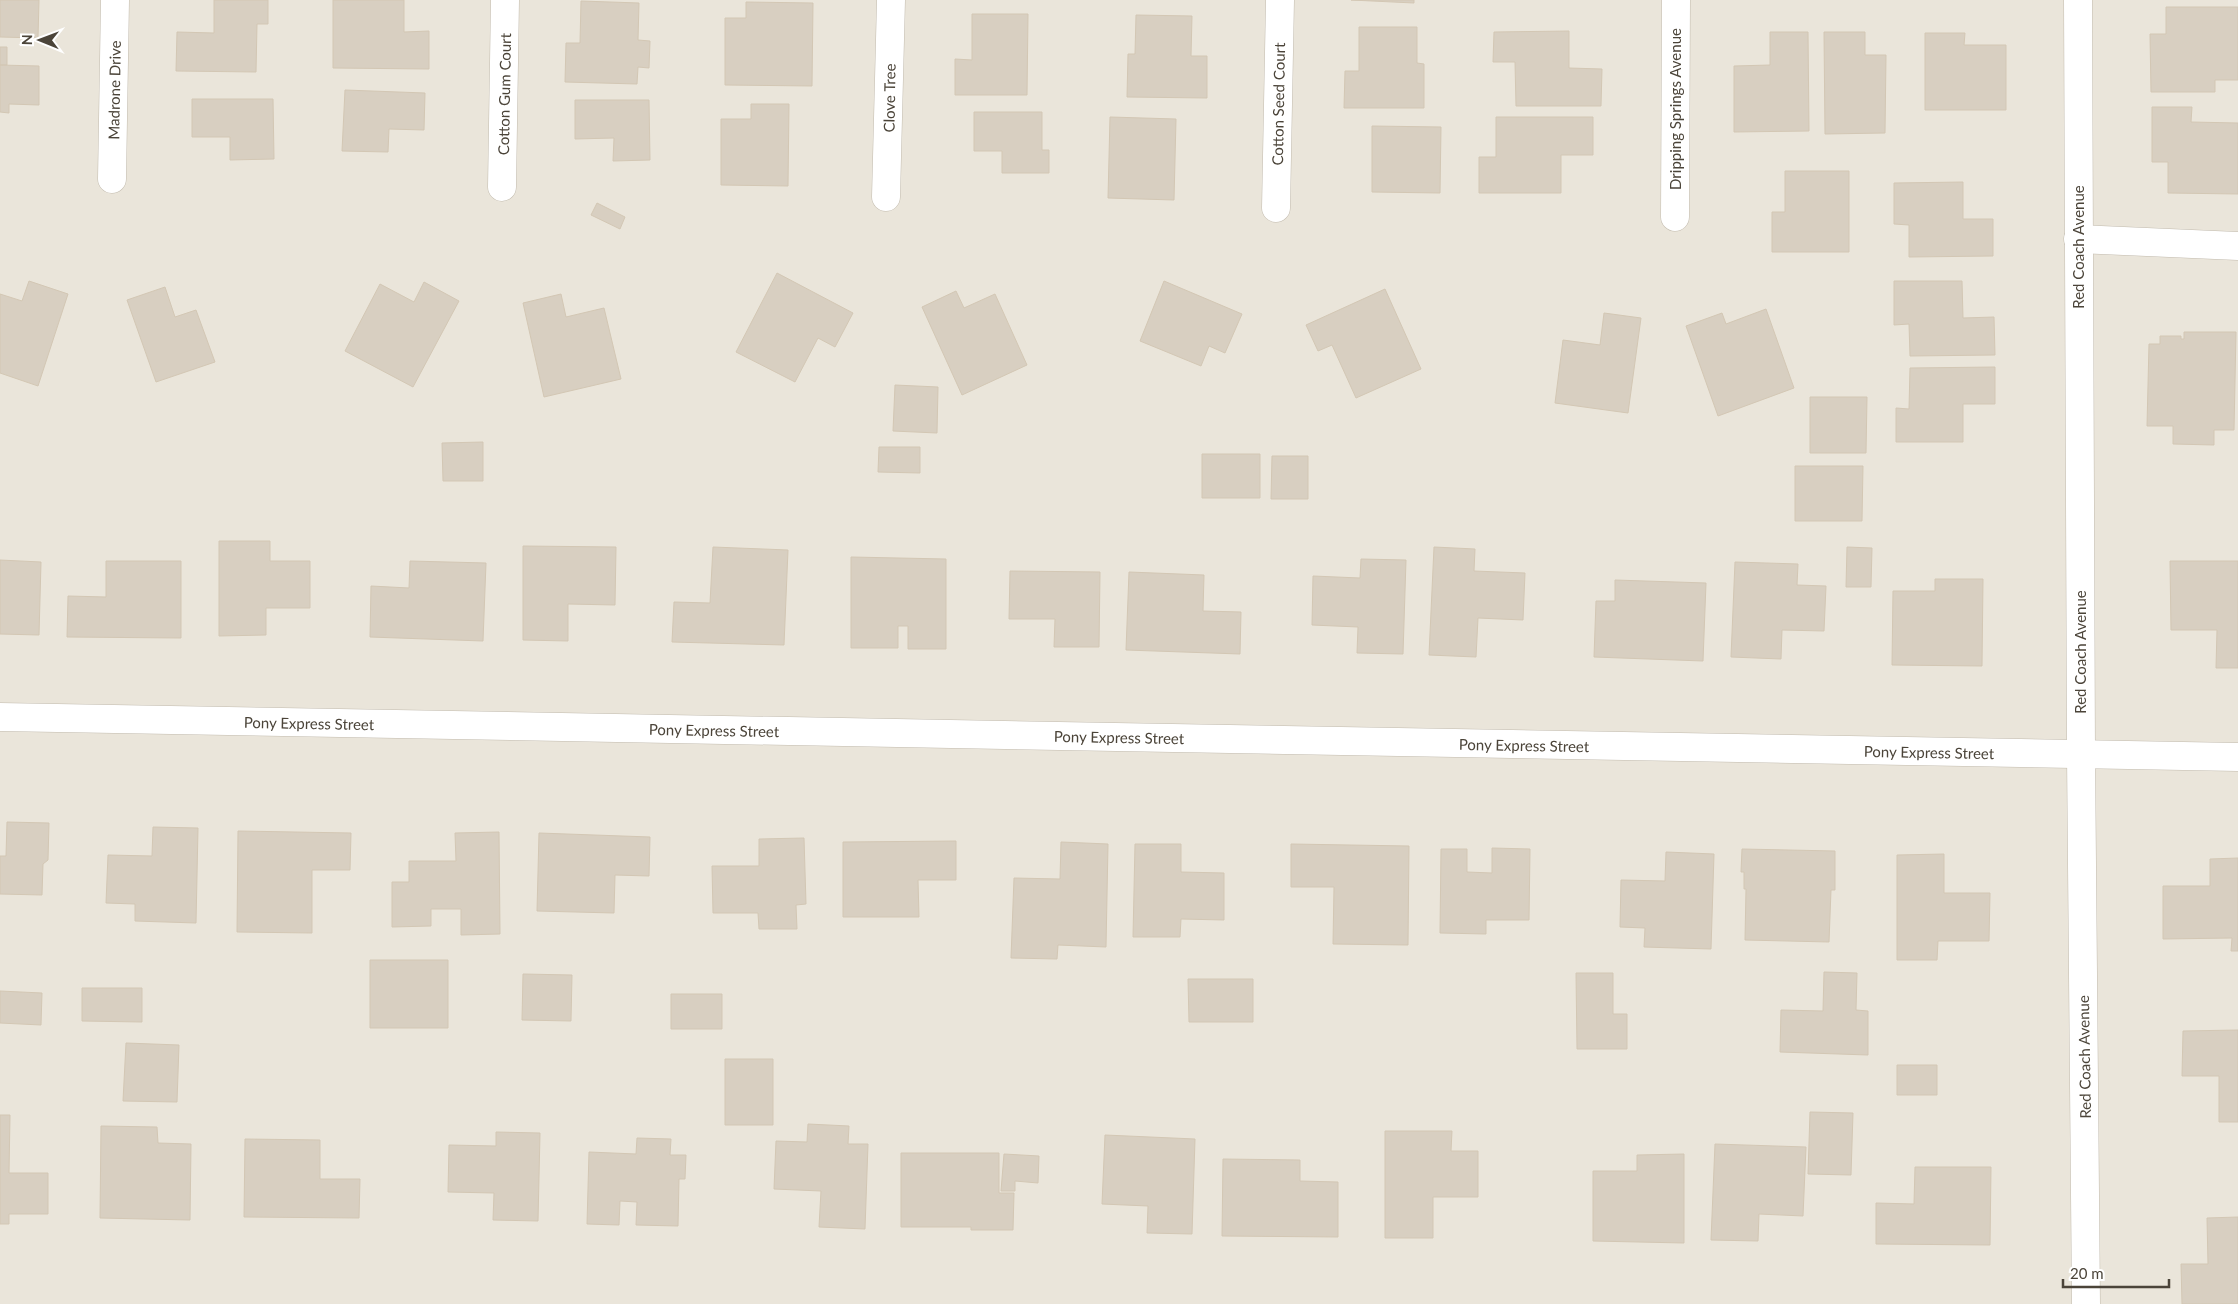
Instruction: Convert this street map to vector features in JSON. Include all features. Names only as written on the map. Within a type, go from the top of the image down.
[{"type":"street","name":"Madrone Drive","points":[[112,180],[115,0]]},
{"type":"street","name":"Cotton Gum Court","points":[[502,187],[505,0]]},
{"type":"street","name":"Clove Tree","points":[[886,197],[891,0]]},
{"type":"street","name":"Cotton Seed Court","points":[[1276,208],[1280,0]]},
{"type":"street","name":"Dripping Springs Avenue","points":[[1675,217],[1676,0]]},
{"type":"street","name":"Red Coach Avenue","points":[[2078,0],[2081,755],[2086,1304]]},
{"type":"street","points":[[2078,239],[2238,246]]},
{"type":"street","name":"Pony Express Street","points":[[0,717],[2238,757]]},
{"type":"shaded area","points":[[0,0],[2238,0],[2238,1304],[0,1304]]},
{"type":"building","points":[[0,0],[39,0],[38,38],[0,37]]},
{"type":"building","points":[[214,0],[268,0],[268,24],[257,24],[256,72],[176,71],[177,32],[214,33]]},
{"type":"building","points":[[333,0],[404,0],[404,32],[429,31],[429,69],[333,68]]},
{"type":"building","points":[[1351,0],[1414,0],[1414,3]]},
{"type":"building","points":[[581,1],[639,3],[638,40],[650,41],[649,68],[638,67],[637,84],[565,82],[566,43],[580,43]]},
{"type":"building","points":[[746,2],[813,3],[812,86],[725,85],[725,18],[746,18]]},
{"type":"building","points":[[2166,7],[2238,7],[2238,80],[2215,80],[2215,92],[2151,92],[2150,34],[2166,34]]},
{"type":"building","points":[[972,14],[1028,14],[1027,95],[955,95],[955,59],[972,60]]},
{"type":"building","points":[[1136,15],[1192,16],[1191,56],[1207,56],[1207,98],[1127,97],[1128,54],[1135,54]]},
{"type":"building","points":[[1359,27],[1417,27],[1417,63],[1424,64],[1424,108],[1344,108],[1345,71],[1359,71]]},
{"type":"building","points":[[1569,31],[1569,68],[1602,69],[1601,106],[1516,106],[1515,62],[1493,62],[1494,32]]},
{"type":"building","points":[[1770,32],[1808,32],[1809,131],[1734,132],[1734,66],[1770,65]]},
{"type":"building","points":[[1824,32],[1865,32],[1865,55],[1886,55],[1885,133],[1825,134]]},
{"type":"building","points":[[1925,33],[1965,33],[1964,45],[2006,45],[2006,110],[1925,110]]},
{"type":"building","points":[[0,47],[7,47],[7,65],[0,65]]},
{"type":"building","points":[[0,65],[39,66],[39,105],[9,104],[9,113],[0,112]]},
{"type":"building","points":[[345,90],[425,93],[424,130],[389,129],[388,152],[342,151]]},
{"type":"building","points":[[192,99],[273,99],[274,159],[230,160],[230,137],[192,137]]},
{"type":"building","points":[[575,100],[649,100],[650,160],[613,161],[614,138],[575,139]]},
{"type":"building","points":[[751,104],[789,104],[788,186],[721,185],[721,119],[751,119]]},
{"type":"building","points":[[2152,107],[2192,107],[2191,122],[2238,123],[2238,194],[2168,193],[2168,162],[2152,162]]},
{"type":"building","points":[[974,112],[1042,112],[1042,150],[1049,150],[1049,173],[1002,173],[1002,151],[974,151]]},
{"type":"building","points":[[1110,117],[1176,119],[1174,200],[1108,198]]},
{"type":"building","points":[[1496,117],[1593,117],[1593,155],[1561,155],[1561,193],[1479,193],[1479,157],[1496,157]]},
{"type":"building","points":[[1372,126],[1441,127],[1440,193],[1372,192]]},
{"type":"building","points":[[1785,171],[1849,171],[1849,252],[1772,252],[1772,212],[1785,212]]},
{"type":"building","points":[[1963,182],[1963,219],[1993,219],[1993,256],[1909,257],[1909,225],[1894,224],[1894,183]]},
{"type":"building","points":[[597,203],[625,217],[620,229],[591,215]]},
{"type":"building","points":[[777,273],[853,313],[835,347],[818,338],[795,382],[736,352]]},
{"type":"building","points":[[29,281],[68,294],[38,386],[0,373],[0,294],[22,301]]},
{"type":"building","points":[[1164,281],[1242,314],[1225,353],[1209,346],[1201,366],[1140,341]]},
{"type":"building","points":[[1894,281],[1962,281],[1963,318],[1994,317],[1995,355],[1910,356],[1909,324],[1894,325]]},
{"type":"building","points":[[424,282],[459,301],[413,387],[345,351],[380,284],[414,302]]},
{"type":"building","points":[[165,287],[175,317],[196,310],[215,362],[156,382],[127,300]]},
{"type":"building","points":[[1385,289],[1421,369],[1356,398],[1332,345],[1318,351],[1306,325]]},
{"type":"building","points":[[956,291],[964,308],[995,294],[1027,365],[962,395],[922,307]]},
{"type":"building","points":[[561,294],[566,317],[604,308],[621,379],[544,397],[523,303]]},
{"type":"building","points":[[1766,309],[1794,388],[1718,416],[1686,326],[1722,313],[1726,324]]},
{"type":"building","points":[[1604,313],[1641,318],[1628,413],[1555,403],[1563,340],[1600,345]]},
{"type":"building","points":[[2184,332],[2236,332],[2234,430],[2214,430],[2214,445],[2173,444],[2173,426],[2147,426],[2149,344],[2160,344],[2160,336],[2181,336],[2181,339],[2184,339]]},
{"type":"building","points":[[1995,367],[1995,404],[1963,404],[1963,442],[1896,442],[1896,408],[1909,409],[1910,368]]},
{"type":"building","points":[[895,385],[938,387],[937,433],[893,431]]},
{"type":"building","points":[[1810,397],[1867,397],[1866,453],[1810,453]]},
{"type":"building","points":[[483,442],[483,481],[443,481],[442,443]]},
{"type":"building","points":[[879,447],[920,447],[920,473],[878,472]]},
{"type":"building","points":[[1202,454],[1260,454],[1260,498],[1202,498]]},
{"type":"building","points":[[1272,456],[1308,456],[1308,499],[1271,499]]},
{"type":"building","points":[[1795,466],[1863,466],[1862,521],[1795,521]]},
{"type":"building","points":[[219,541],[270,541],[270,561],[310,561],[310,608],[266,608],[266,635],[219,636]]},
{"type":"building","points":[[523,546],[616,547],[615,605],[568,604],[568,641],[523,640]]},
{"type":"building","points":[[713,547],[788,550],[784,645],[672,642],[674,602],[710,603]]},
{"type":"building","points":[[1434,547],[1475,549],[1474,571],[1525,573],[1523,620],[1478,618],[1476,657],[1429,655]]},
{"type":"building","points":[[1847,547],[1872,548],[1871,587],[1846,587]]},
{"type":"building","points":[[851,557],[946,559],[946,649],[908,649],[908,626],[898,626],[898,648],[851,648]]},
{"type":"building","points":[[1361,559],[1406,560],[1403,654],[1357,653],[1358,627],[1312,625],[1313,576],[1360,578]]},
{"type":"building","points":[[0,560],[41,562],[39,635],[0,634]]},
{"type":"building","points":[[106,561],[181,561],[181,638],[67,637],[68,596],[106,597]]},
{"type":"building","points":[[410,561],[486,563],[483,641],[370,637],[371,586],[409,588]]},
{"type":"building","points":[[2170,561],[2238,561],[2238,668],[2216,668],[2217,630],[2171,630]]},
{"type":"building","points":[[1735,562],[1798,564],[1797,585],[1826,586],[1824,631],[1782,630],[1781,659],[1731,657]]},
{"type":"building","points":[[1010,571],[1100,572],[1099,647],[1054,647],[1055,619],[1009,619]]},
{"type":"building","points":[[1129,572],[1204,575],[1203,611],[1241,612],[1240,654],[1126,650]]},
{"type":"building","points":[[1935,579],[1983,579],[1982,666],[1892,665],[1893,591],[1935,591]]},
{"type":"building","points":[[1615,580],[1706,583],[1703,661],[1594,657],[1596,601],[1615,601]]},
{"type":"building","points":[[7,822],[49,823],[48,860],[43,864],[42,895],[0,894],[0,856],[6,856]]},
{"type":"building","points":[[153,827],[198,828],[196,923],[135,921],[135,904],[106,903],[108,855],[152,856]]},
{"type":"building","points":[[238,831],[351,833],[350,870],[312,870],[312,933],[237,932]]},
{"type":"building","points":[[499,832],[500,934],[461,935],[461,909],[431,909],[431,926],[392,927],[392,882],[409,882],[409,861],[456,861],[455,833]]},
{"type":"building","points":[[539,833],[650,837],[649,876],[615,875],[614,913],[537,911]]},
{"type":"building","points":[[804,838],[806,904],[796,905],[797,929],[759,929],[758,913],[713,913],[712,866],[759,866],[759,839]]},
{"type":"building","points":[[956,841],[956,880],[918,880],[919,917],[843,917],[843,842]]},
{"type":"building","points":[[1061,842],[1108,844],[1106,947],[1058,945],[1057,959],[1011,958],[1014,878],[1060,879]]},
{"type":"building","points":[[1135,844],[1181,844],[1181,872],[1224,873],[1224,920],[1181,919],[1180,937],[1133,937]]},
{"type":"building","points":[[1291,844],[1409,846],[1408,945],[1333,944],[1334,887],[1291,887]]},
{"type":"building","points":[[1492,848],[1530,849],[1529,920],[1486,920],[1486,934],[1440,933],[1441,849],[1467,849],[1467,872],[1492,873]]},
{"type":"building","points":[[1742,849],[1835,851],[1835,890],[1831,890],[1829,942],[1745,940],[1746,889],[1744,889],[1744,872],[1741,872]]},
{"type":"building","points":[[1666,852],[1714,854],[1711,949],[1644,947],[1645,928],[1620,927],[1621,880],[1665,881]]},
{"type":"building","points":[[1944,854],[1944,893],[1990,893],[1989,941],[1938,941],[1937,960],[1897,960],[1897,855]]},
{"type":"building","points":[[2238,858],[2238,951],[2231,951],[2232,938],[2163,939],[2163,886],[2210,886],[2210,859]]},
{"type":"building","points":[[370,960],[448,960],[448,1028],[370,1028]]},
{"type":"building","points":[[1824,972],[1857,973],[1856,1010],[1868,1011],[1868,1055],[1780,1052],[1781,1010],[1823,1011]]},
{"type":"building","points":[[1576,973],[1613,973],[1613,1014],[1627,1014],[1627,1049],[1577,1049]]},
{"type":"building","points":[[523,974],[572,975],[571,1021],[522,1020]]},
{"type":"building","points":[[1188,979],[1253,979],[1253,1022],[1189,1022]]},
{"type":"building","points":[[82,988],[142,988],[142,1022],[82,1021]]},
{"type":"building","points":[[0,991],[42,993],[41,1025],[0,1023]]},
{"type":"building","points":[[671,994],[722,994],[722,1029],[671,1029]]},
{"type":"building","points":[[2238,1030],[2238,1122],[2219,1122],[2219,1076],[2182,1076],[2183,1031]]},
{"type":"building","points":[[126,1043],[179,1045],[177,1102],[123,1101]]},
{"type":"building","points":[[725,1059],[773,1059],[773,1125],[725,1125]]},
{"type":"building","points":[[1897,1065],[1937,1065],[1937,1095],[1897,1095]]},
{"type":"building","points":[[1810,1112],[1853,1113],[1851,1175],[1808,1174]]},
{"type":"building","points":[[0,1115],[10,1115],[9,1173],[48,1173],[48,1214],[9,1214],[9,1224],[0,1224]]},
{"type":"building","points":[[808,1124],[849,1126],[848,1144],[868,1144],[865,1229],[819,1227],[821,1191],[774,1189],[776,1141],[807,1142]]},
{"type":"building","points":[[101,1126],[157,1127],[158,1143],[191,1144],[190,1220],[100,1218]]},
{"type":"building","points":[[1385,1131],[1452,1131],[1451,1151],[1478,1151],[1478,1197],[1433,1197],[1433,1238],[1385,1238]]},
{"type":"building","points":[[496,1132],[540,1133],[538,1221],[493,1220],[494,1193],[448,1192],[449,1145],[496,1146]]},
{"type":"building","points":[[1105,1135],[1195,1139],[1192,1234],[1147,1233],[1148,1206],[1102,1204]]},
{"type":"building","points":[[637,1138],[671,1139],[670,1155],[686,1155],[685,1179],[679,1179],[678,1226],[636,1225],[637,1202],[620,1201],[619,1225],[587,1224],[589,1152],[636,1154]]},
{"type":"building","points":[[245,1139],[320,1140],[320,1179],[360,1179],[359,1218],[244,1217]]},
{"type":"building","points":[[1715,1144],[1806,1147],[1803,1216],[1759,1214],[1758,1241],[1711,1240]]},
{"type":"building","points":[[901,1153],[999,1153],[999,1193],[1014,1193],[1013,1230],[971,1230],[971,1227],[901,1227]]},
{"type":"building","points":[[1004,1154],[1039,1156],[1038,1183],[1015,1181],[1015,1191],[1001,1191]]},
{"type":"building","points":[[1684,1154],[1684,1243],[1593,1241],[1593,1171],[1637,1171],[1637,1155]]},
{"type":"building","points":[[1223,1159],[1300,1160],[1300,1181],[1338,1182],[1338,1237],[1222,1236]]},
{"type":"building","points":[[1915,1167],[1991,1167],[1990,1245],[1876,1244],[1876,1203],[1914,1204]]},
{"type":"building","points":[[2238,1217],[2238,1304],[2182,1304],[2181,1264],[2208,1264],[2207,1218]]}]
